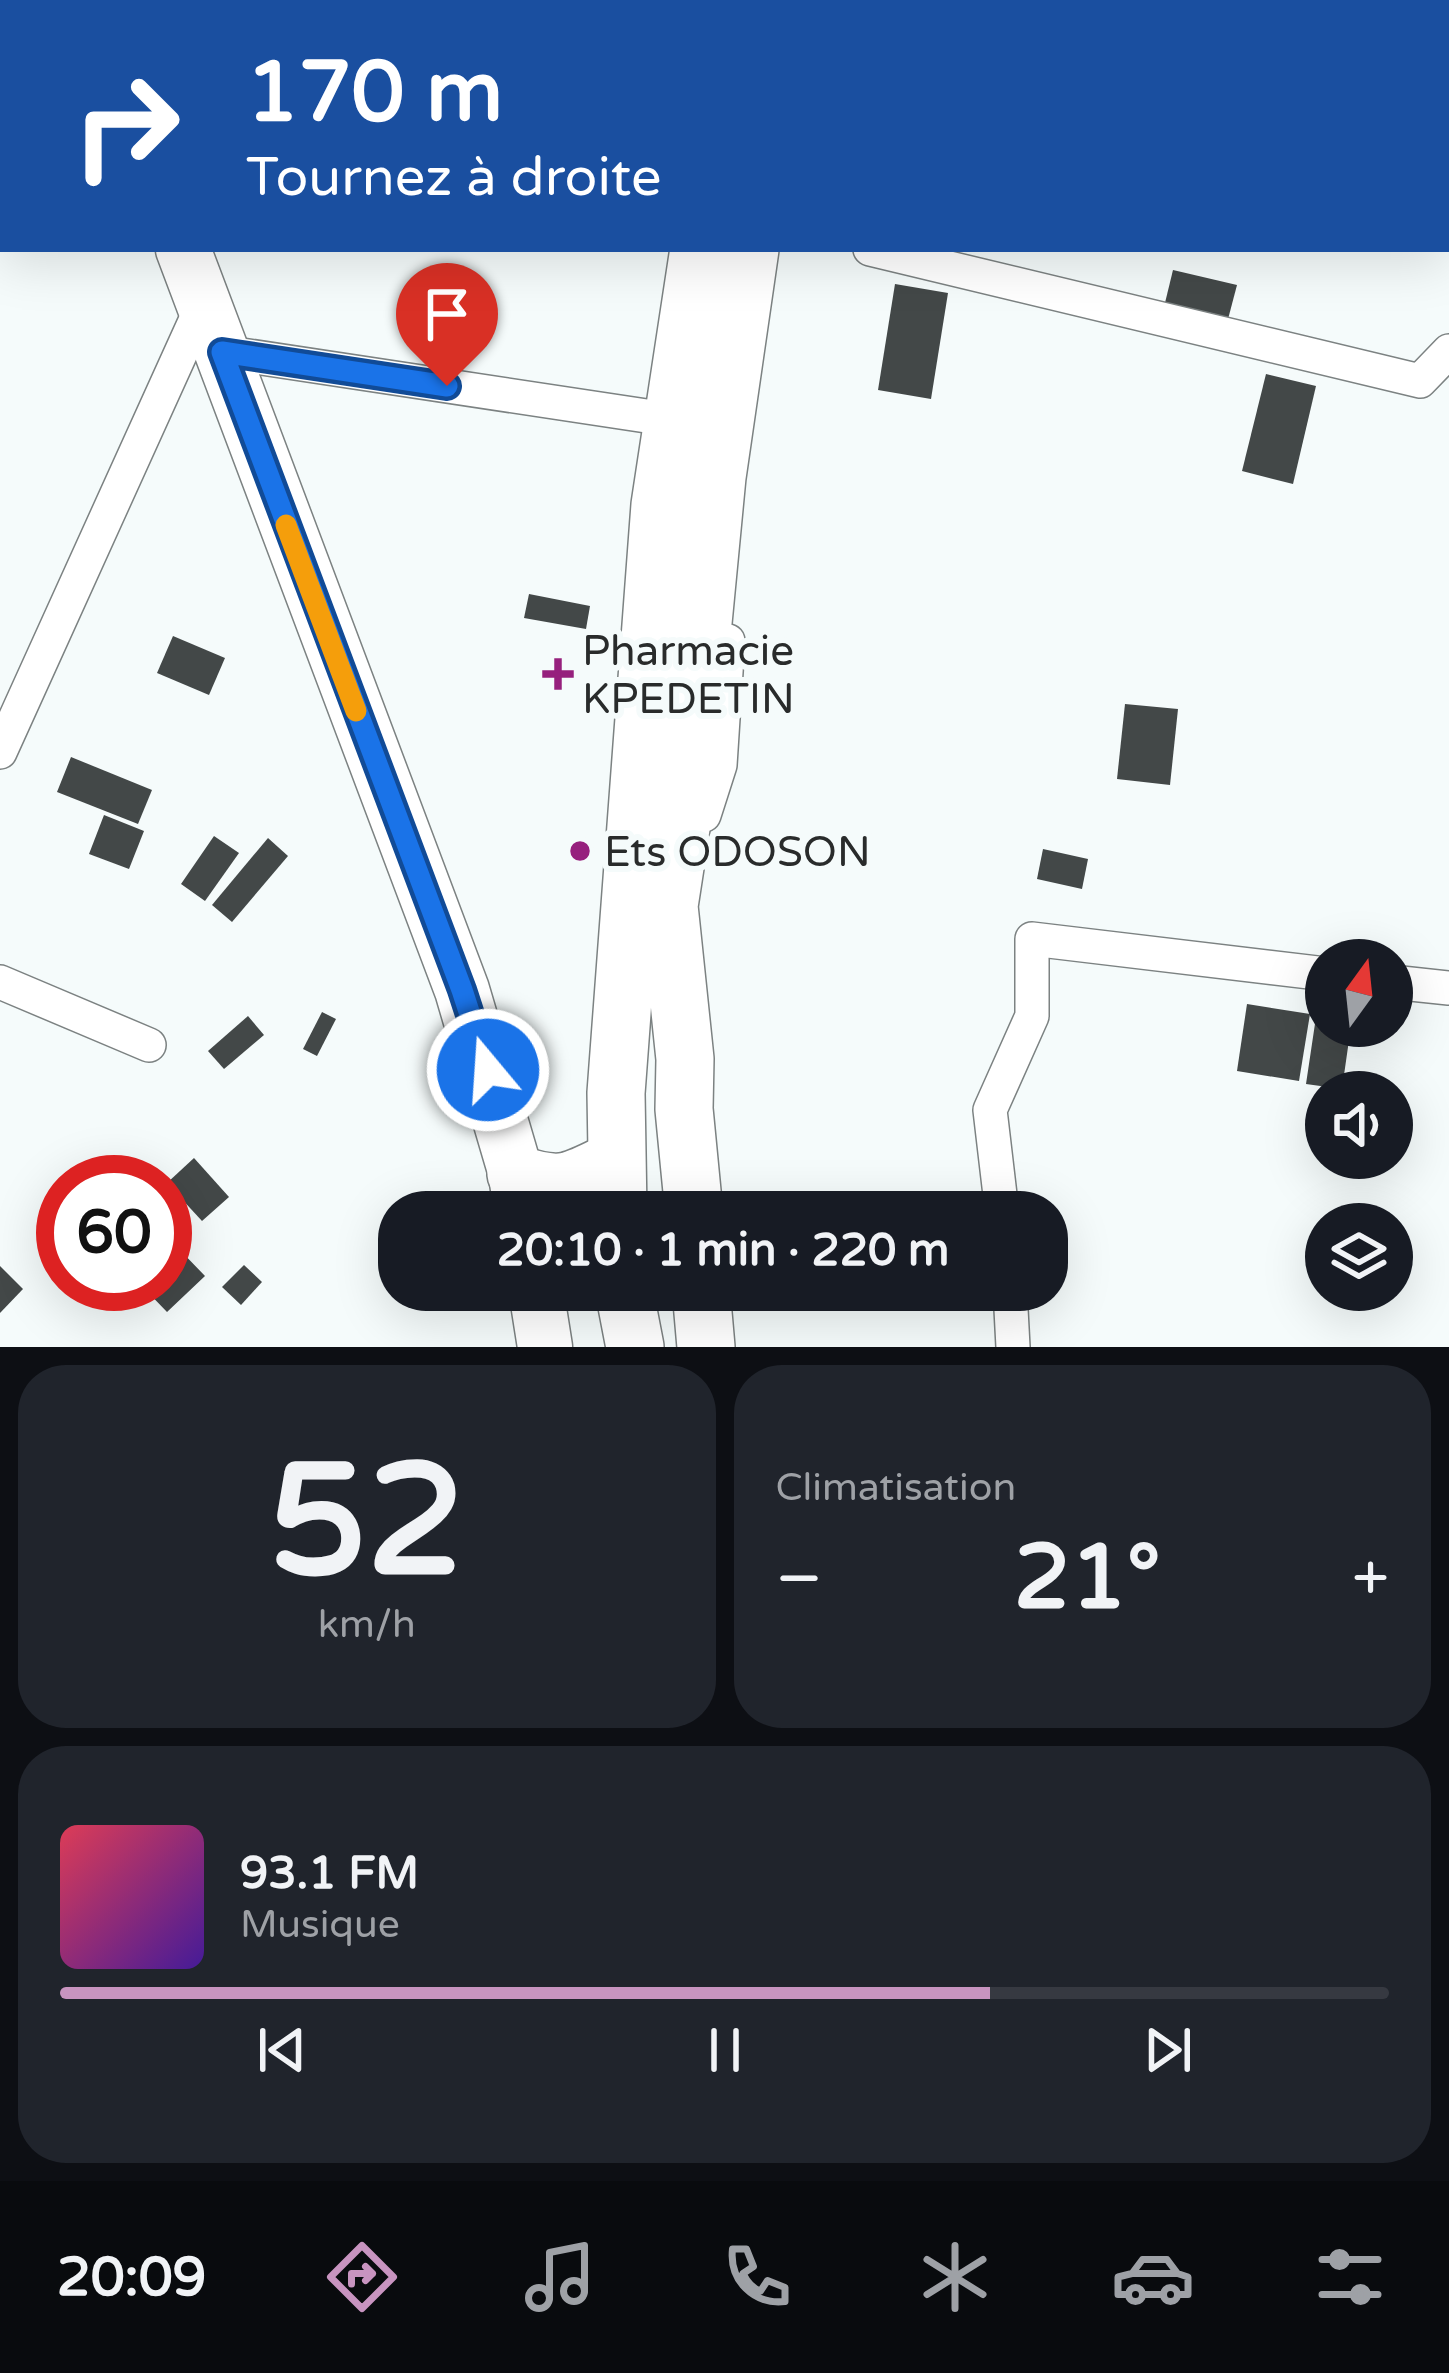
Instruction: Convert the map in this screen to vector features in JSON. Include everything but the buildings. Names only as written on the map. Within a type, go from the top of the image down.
[{"type":"highway","points":[[524,1191],[545,1183],[617,1186],[616,1093],[660,506],[699,252]]},
{"type":"highway","points":[[692,1191],[684,1109],[685,1059],[669,906],[687,788],[717,477],[750,252]]},
{"type":"highway","points":[[628,1311],[635,1347]]},
{"type":"highway","points":[[702,1311],[706,1347]]},
{"type":"main road","points":[[184,252],[462,990],[518,1191]]},
{"type":"main road","points":[[539,1311],[544,1347]]},
{"type":"street","points":[[669,906],[720,765],[740,466],[773,252]]},
{"type":"street","points":[[882,252],[1420,381],[1449,351]]},
{"type":"street","points":[[0,752],[213,328],[673,420]]},
{"type":"street","points":[[999,1191],[989,1110],[1032,1016],[1032,939],[1305,972]]},
{"type":"street","points":[[0,982],[149,1045]]},
{"type":"street","points":[[1413,984],[1449,988]]},
{"type":"street","points":[[1011,1311],[1013,1347]]},
{"type":"slow traffic","points":[[286,525],[356,711]]},
{"type":"place","name":"Pharmacie KPEDETIN","points":[[558,674]]},
{"type":"place","name":"Ets ODOSON","points":[[580,851]]},
{"type":"route","points":[[447,386],[222,352],[488,1070]]}]
